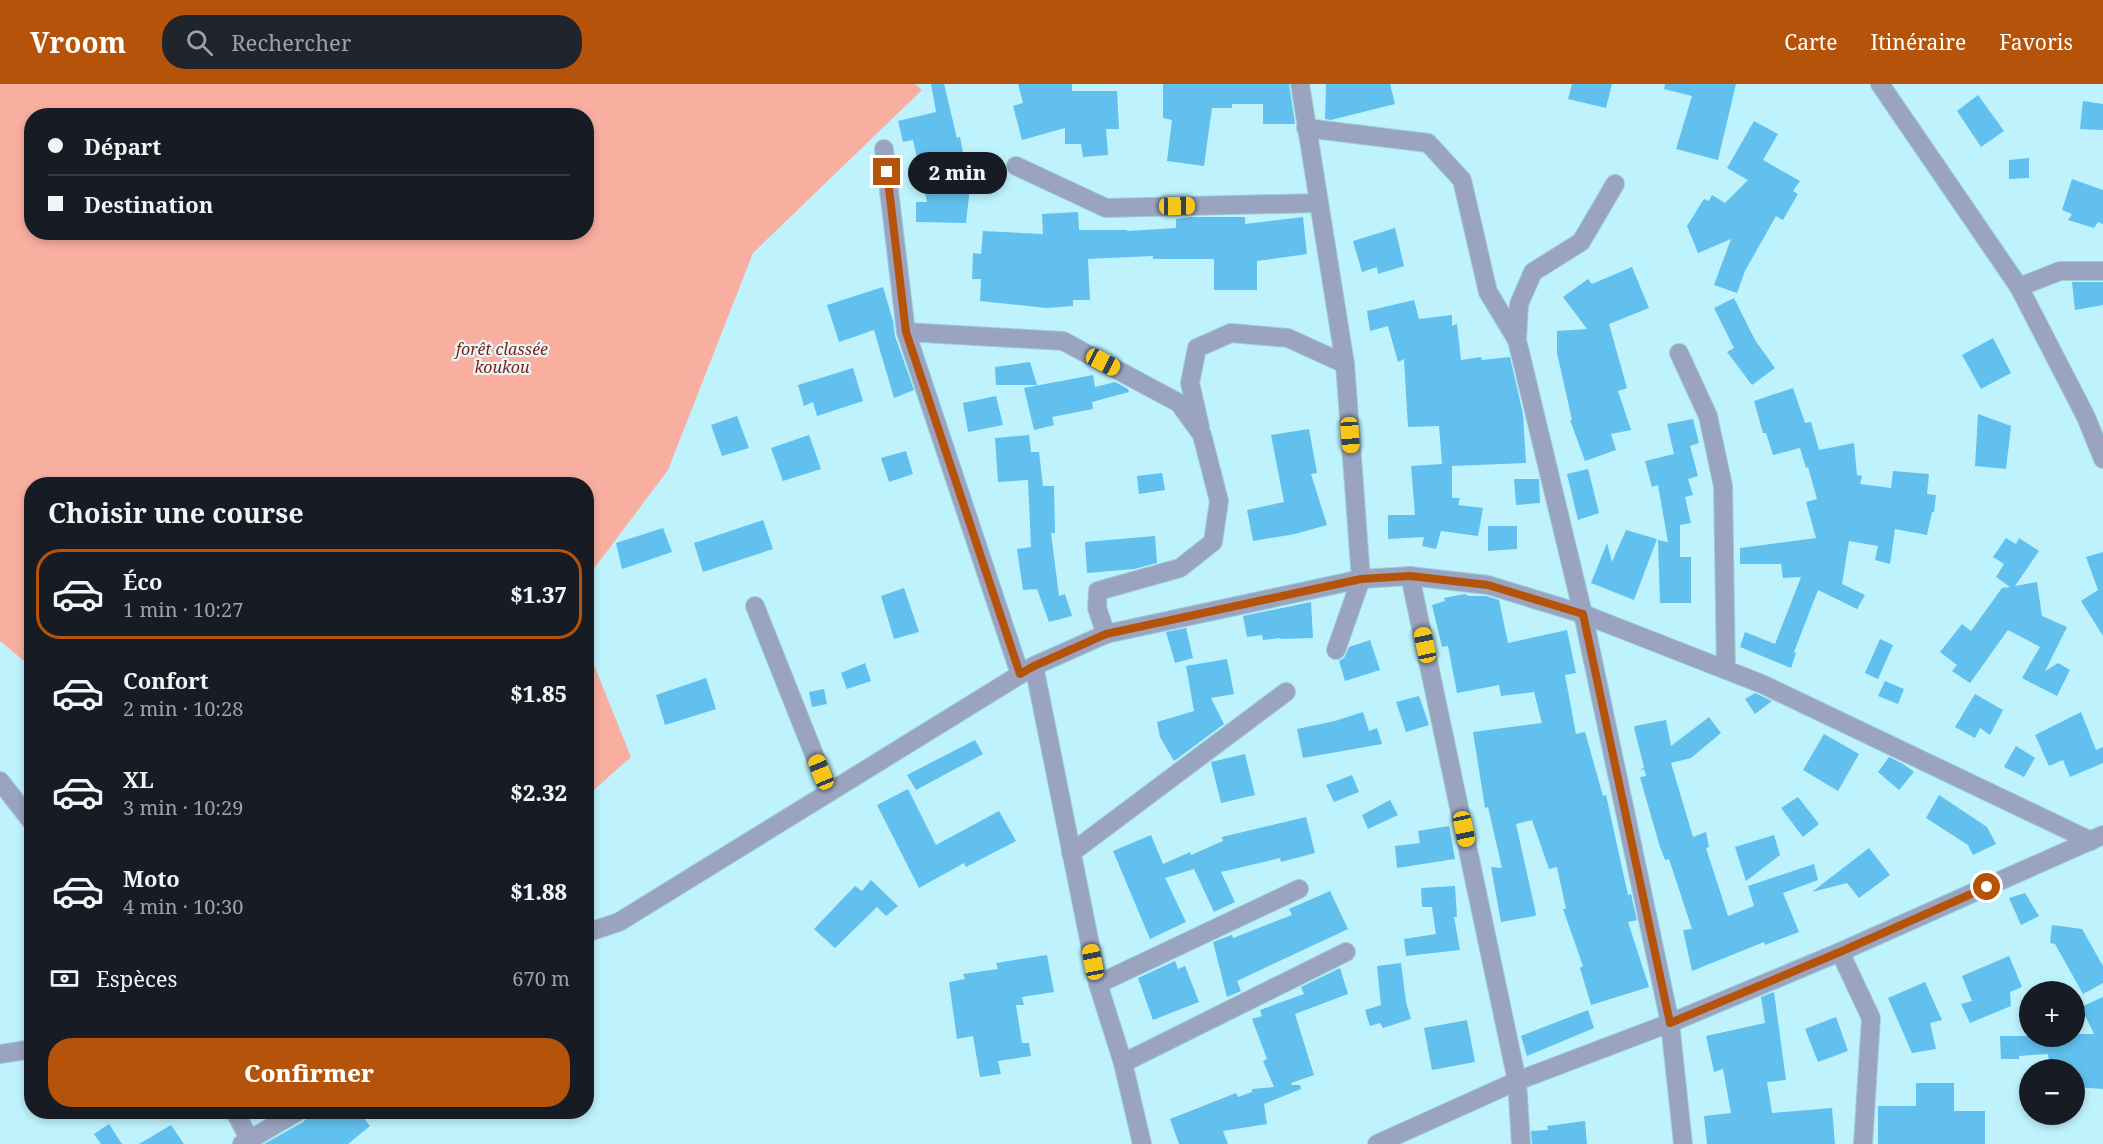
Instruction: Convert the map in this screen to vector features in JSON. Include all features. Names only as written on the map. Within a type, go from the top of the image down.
[{"type":"street","points":[[1300,84],[1345,364],[1361,579],[1336,650]]},
{"type":"street","points":[[1880,84],[2019,287],[2086,417],[2103,459]]},
{"type":"street","points":[[1306,128],[1428,143],[1461,180],[1488,292],[1516,340],[1583,614],[1670,1023],[1683,1144]]},
{"type":"street","points":[[884,149],[906,332],[1027,670],[1071,853],[1098,984],[1123,1063],[1142,1144]]},
{"type":"street","points":[[1016,166],[1106,208],[1318,203]]},
{"type":"street","points":[[1516,340],[1519,304],[1533,272],[1581,242],[1615,184]]},
{"type":"street","points":[[2019,287],[2060,271],[2103,271]]},
{"type":"street","points":[[906,332],[1063,341],[1179,403],[1202,435]]},
{"type":"street","points":[[1106,634],[1097,608],[1098,591],[1180,568],[1213,542],[1219,501],[1190,382],[1197,348],[1231,333],[1288,338],[1345,364]]},
{"type":"street","points":[[1679,353],[1708,416],[1724,486],[1726,670]]},
{"type":"street","points":[[1410,576],[1517,1081],[1521,1144]]},
{"type":"street","points":[[594,930],[619,922],[1027,670],[1106,634],[1361,579],[1410,576],[1488,585],[1583,614],[1772,689],[2097,838]]},
{"type":"street","points":[[755,606],[829,792]]},
{"type":"street","points":[[1071,853],[1286,692]]},
{"type":"street","points":[[0,781],[24,812]]},
{"type":"street","points":[[1377,1144],[1413,1136],[1517,1081],[1670,1023],[1840,952],[2097,838]]},
{"type":"street","points":[[1098,984],[1299,889]]},
{"type":"street","points":[[1123,1063],[1346,952]]},
{"type":"street","points":[[1840,952],[1871,1018],[1863,1144]]},
{"type":"street","points":[[0,1054],[24,1050]]},
{"type":"street","points":[[238,1119],[248,1142],[286,1119]]},
{"type":"green space","name":"forêt classée koukou","points":[[0,84],[915,84],[922,90],[753,253],[668,470],[594,569],[594,477],[24,477],[24,661],[0,641]]},
{"type":"green space","points":[[594,665],[631,757],[594,790]]},
{"type":"building","points":[[931,84],[944,84],[957,138],[960,137],[970,188],[966,223],[916,222],[916,202],[927,202],[913,140],[903,142],[898,121],[936,112]]},
{"type":"building","points":[[1018,84],[1072,84],[1072,91],[1117,91],[1119,129],[1106,129],[1108,155],[1083,157],[1081,144],[1065,144],[1065,128],[1022,140],[1013,106],[1023,103]]},
{"type":"building","points":[[1163,84],[1289,84],[1295,124],[1263,124],[1263,104],[1232,104],[1232,108],[1212,108],[1204,166],[1167,161],[1172,120],[1163,118]]},
{"type":"building","points":[[1326,84],[1390,84],[1395,104],[1331,120],[1325,119]]},
{"type":"building","points":[[1572,84],[1612,84],[1606,108],[1568,99]]},
{"type":"building","points":[[1665,84],[1736,84],[1718,160],[1676,149],[1692,96],[1664,89]]},
{"type":"building","points":[[1978,95],[2004,131],[1981,147],[1957,111]]},
{"type":"building","points":[[2083,101],[2103,104],[2103,130],[2080,129]]},
{"type":"building","points":[[1754,121],[1778,134],[1763,160],[1800,181],[1793,191],[1798,194],[1783,220],[1776,216],[1745,271],[1737,293],[1714,285],[1731,239],[1698,253],[1687,226],[1704,199],[1709,201],[1712,195],[1725,203],[1748,180],[1727,168]]},
{"type":"building","points":[[2029,158],[2029,178],[2009,179],[2009,160]]},
{"type":"building","points":[[2072,179],[2103,190],[2103,224],[2098,222],[2094,228],[2068,220],[2072,214],[2062,210]]},
{"type":"building","points":[[1078,212],[1079,230],[1127,231],[1176,228],[1176,219],[1191,217],[1245,217],[1245,224],[1303,217],[1307,254],[1257,261],[1257,290],[1214,290],[1214,259],[1153,259],[1153,256],[1088,259],[1090,300],[1073,300],[1073,306],[1047,308],[980,301],[981,279],[972,279],[973,253],[981,254],[983,231],[1043,234],[1042,214]]},
{"type":"building","points":[[1395,228],[1404,266],[1378,274],[1377,267],[1362,272],[1353,241]]},
{"type":"building","points":[[1632,267],[1649,308],[1609,324],[1627,388],[1618,391],[1631,430],[1611,434],[1616,450],[1585,461],[1570,420],[1572,420],[1557,353],[1557,331],[1587,329],[1563,297],[1588,279],[1592,284]]},
{"type":"building","points":[[2072,282],[2103,282],[2103,305],[2075,310]]},
{"type":"building","points":[[883,287],[895,336],[914,390],[894,398],[874,330],[839,342],[827,305]]},
{"type":"building","points":[[1734,298],[1755,340],[1775,368],[1752,385],[1727,352],[1734,348],[1714,308]]},
{"type":"building","points":[[1414,300],[1419,319],[1452,315],[1452,326],[1457,324],[1461,360],[1510,357],[1523,414],[1526,463],[1452,466],[1452,498],[1460,498],[1458,505],[1483,508],[1478,536],[1441,531],[1436,549],[1422,546],[1424,537],[1388,539],[1388,515],[1415,515],[1411,466],[1442,464],[1439,426],[1408,427],[1404,359],[1398,362],[1388,326],[1370,331],[1367,311]]},
{"type":"building","points":[[1993,338],[2011,373],[1981,389],[1962,355]]},
{"type":"building","points":[[1030,362],[1037,385],[996,385],[995,367]]},
{"type":"building","points":[[853,368],[863,401],[817,416],[813,402],[804,406],[798,385]]},
{"type":"building","points":[[1093,375],[1095,387],[1115,382],[1128,389],[1129,392],[1092,402],[1093,409],[1052,417],[1054,425],[1034,430],[1024,388]]},
{"type":"building","points":[[1793,388],[1805,423],[1811,422],[1819,450],[1854,443],[1857,475],[1862,476],[1860,484],[1891,488],[1893,471],[1929,474],[1927,494],[1936,495],[1927,535],[1895,529],[1890,564],[1875,560],[1878,546],[1849,541],[1842,584],[1865,595],[1857,609],[1818,590],[1794,652],[1796,653],[1791,668],[1740,647],[1745,632],[1775,644],[1801,577],[1783,578],[1781,564],[1740,564],[1740,548],[1816,538],[1806,502],[1817,499],[1800,448],[1773,455],[1766,433],[1763,433],[1754,401]]},
{"type":"building","points":[[996,396],[1003,425],[968,432],[963,403]]},
{"type":"building","points":[[1978,414],[2011,426],[2006,469],[1975,466]]},
{"type":"building","points":[[737,416],[749,448],[722,456],[711,425]]},
{"type":"building","points":[[1693,419],[1699,443],[1690,446],[1698,476],[1688,479],[1693,495],[1685,497],[1691,523],[1680,525],[1680,557],[1691,557],[1691,603],[1660,603],[1658,540],[1668,542],[1658,485],[1652,487],[1645,461],[1674,454],[1667,424]]},
{"type":"building","points":[[1309,429],[1317,473],[1311,474],[1327,525],[1295,534],[1253,541],[1247,510],[1284,502],[1271,435]]},
{"type":"building","points":[[809,435],[821,469],[783,481],[771,448]]},
{"type":"building","points":[[1029,435],[1031,452],[1039,452],[1043,486],[1054,486],[1055,533],[1051,533],[1059,596],[1065,594],[1072,616],[1049,622],[1037,589],[1023,590],[1017,549],[1031,547],[1028,480],[998,482],[995,438]]},
{"type":"building","points":[[906,451],[913,474],[889,482],[881,458]]},
{"type":"building","points":[[1588,469],[1599,513],[1578,520],[1567,474]]},
{"type":"building","points":[[1162,473],[1165,490],[1139,494],[1137,476]]},
{"type":"building","points":[[1514,479],[1539,479],[1540,503],[1516,505]]},
{"type":"building","points":[[763,520],[773,549],[703,572],[694,543]]},
{"type":"building","points":[[1488,526],[1517,526],[1517,549],[1488,551]]},
{"type":"building","points":[[663,528],[672,552],[622,569],[616,543]]},
{"type":"building","points":[[1626,530],[1657,539],[1634,600],[1591,583],[1607,543],[1612,562]]},
{"type":"building","points":[[1155,536],[1157,563],[1134,569],[1087,573],[1085,542]]},
{"type":"building","points":[[2006,538],[2016,544],[2019,538],[2039,551],[2015,586],[2037,582],[2042,616],[2067,627],[2045,671],[2058,663],[2070,670],[2057,696],[2022,678],[2040,647],[2008,630],[1970,683],[1952,671],[1957,665],[1940,652],[1962,624],[1971,631],[2002,588],[2010,587],[1996,577],[2004,564],[1993,557]]},
{"type":"building","points":[[2103,552],[2103,636],[2081,601],[2098,590],[2086,557]]},
{"type":"building","points":[[904,588],[919,632],[894,639],[881,596]]},
{"type":"building","points":[[1465,594],[1499,600],[1508,643],[1567,630],[1576,673],[1565,675],[1576,734],[1585,732],[1603,796],[1606,795],[1628,895],[1631,894],[1637,920],[1628,922],[1649,987],[1591,1005],[1580,968],[1583,966],[1563,909],[1566,909],[1557,867],[1549,869],[1532,820],[1516,824],[1536,914],[1501,922],[1491,867],[1502,868],[1488,807],[1485,808],[1473,732],[1542,723],[1534,692],[1501,696],[1499,685],[1457,693],[1448,646],[1442,647],[1432,605],[1445,601],[1444,598]]},
{"type":"building","points":[[1311,602],[1313,638],[1263,640],[1262,635],[1247,637],[1243,616]]},
{"type":"building","points":[[1186,628],[1193,658],[1175,663],[1166,632]]},
{"type":"building","points":[[1880,639],[1893,645],[1878,679],[1865,673]]},
{"type":"building","points":[[1370,640],[1380,670],[1345,681],[1339,661],[1344,658],[1349,647]]},
{"type":"building","points":[[1227,659],[1234,694],[1211,698],[1224,724],[1174,761],[1160,737],[1157,722],[1194,711],[1186,666]]},
{"type":"building","points":[[865,663],[871,681],[847,689],[841,673]]},
{"type":"building","points":[[706,678],[716,709],[665,725],[656,695]]},
{"type":"building","points":[[1885,681],[1904,689],[1898,704],[1878,696]]},
{"type":"building","points":[[824,689],[827,704],[812,707],[809,692]]},
{"type":"building","points":[[1755,693],[1772,701],[1755,714],[1745,699]]},
{"type":"building","points":[[1975,694],[2003,710],[1990,735],[1980,728],[1975,738],[1955,727]]},
{"type":"building","points":[[1419,696],[1429,725],[1406,732],[1396,702]]},
{"type":"building","points":[[1363,712],[1369,731],[1377,728],[1382,744],[1303,758],[1297,729]]},
{"type":"building","points":[[2081,712],[2096,750],[2103,747],[2103,763],[2070,777],[2063,760],[2049,766],[2035,735]]},
{"type":"building","points":[[1709,717],[1721,733],[1691,758],[1671,763],[1693,837],[1706,832],[1709,847],[1706,848],[1728,916],[1754,906],[1748,886],[1814,864],[1818,880],[1783,893],[1799,932],[1765,945],[1764,942],[1692,971],[1683,930],[1692,929],[1669,859],[1665,860],[1660,847],[1640,777],[1646,776],[1644,769],[1640,771],[1644,767],[1634,728],[1666,720],[1671,746]]},
{"type":"building","points":[[1824,734],[1859,754],[1838,791],[1803,770]]},
{"type":"building","points":[[975,740],[983,754],[916,790],[907,775]]},
{"type":"building","points":[[2016,746],[2035,758],[2024,777],[2004,767]]},
{"type":"building","points":[[1245,754],[1255,795],[1221,803],[1211,762]]},
{"type":"building","points":[[1889,757],[1914,772],[1899,790],[1878,772]]},
{"type":"building","points":[[1352,775],[1359,792],[1334,802],[1326,785]]},
{"type":"building","points":[[908,789],[936,845],[999,811],[1016,841],[966,867],[964,863],[919,888],[877,805]]},
{"type":"building","points":[[1939,795],[1987,827],[1996,844],[1973,855],[1968,845],[1926,818]]},
{"type":"building","points":[[1798,797],[1819,824],[1803,837],[1781,808]]},
{"type":"building","points":[[1390,800],[1398,815],[1368,829],[1362,815]]},
{"type":"building","points":[[1306,817],[1315,853],[1281,862],[1280,858],[1221,872],[1235,902],[1214,912],[1194,869],[1165,878],[1186,922],[1150,939],[1113,851],[1151,835],[1163,864],[1223,841],[1222,837]]},
{"type":"building","points":[[1449,826],[1455,859],[1397,868],[1395,846],[1420,843],[1418,831]]},
{"type":"building","points":[[1774,835],[1780,855],[1746,881],[1735,847]]},
{"type":"building","points":[[1869,848],[1890,875],[1859,898],[1847,883],[1812,892]]},
{"type":"building","points":[[871,880],[898,906],[886,916],[877,907],[835,948],[814,929],[855,886],[862,891]]},
{"type":"building","points":[[1455,886],[1457,917],[1454,917],[1460,950],[1406,956],[1404,939],[1436,934],[1432,907],[1422,907],[1421,888]]},
{"type":"building","points":[[1330,891],[1348,929],[1237,981],[1241,991],[1227,997],[1213,942],[1232,935],[1233,938],[1292,915],[1289,909]]},
{"type":"building","points":[[2025,893],[2039,916],[2021,925],[2009,898]]},
{"type":"building","points":[[2052,925],[2082,929],[2103,966],[2103,983],[2085,993],[2085,981],[2076,981],[2055,944],[2050,943]]},
{"type":"building","points":[[1047,955],[1054,992],[1022,997],[1024,1005],[1016,1005],[1022,1043],[1029,1043],[1031,1056],[998,1061],[1001,1074],[980,1077],[973,1036],[957,1039],[949,982],[965,979],[963,974],[998,969],[996,963]]},
{"type":"building","points":[[2009,956],[2019,981],[2019,988],[2010,992],[2011,1006],[1970,1023],[1961,1004],[1972,1001],[1962,976]]},
{"type":"building","points":[[1175,961],[1178,969],[1185,966],[1199,1002],[1153,1020],[1138,978]]},
{"type":"building","points":[[1401,963],[1406,1002],[1411,1019],[1383,1028],[1380,1023],[1370,1026],[1365,1010],[1381,1005],[1377,966]]},
{"type":"building","points":[[1340,968],[1348,994],[1295,1014],[1314,1075],[1291,1083],[1300,1085],[1301,1089],[1264,1104],[1267,1124],[1223,1131],[1228,1144],[1179,1144],[1170,1119],[1236,1093],[1238,1097],[1252,1092],[1252,1089],[1274,1087],[1263,1061],[1267,1059],[1252,1019],[1262,1016],[1260,1010],[1304,994],[1301,987]]},
{"type":"building","points":[[1925,982],[1942,1020],[1930,1023],[1936,1049],[1912,1053],[1888,998]]},
{"type":"building","points":[[1774,992],[1786,1080],[1767,1082],[1772,1113],[1832,1108],[1835,1144],[1707,1144],[1704,1116],[1731,1113],[1723,1069],[1714,1072],[1706,1036],[1765,1023],[1761,997]]},
{"type":"building","points":[[2103,997],[2103,1089],[2085,1088],[2085,1059],[2049,1059],[2048,1054],[2019,1056],[2019,1059],[2001,1059],[2000,1036],[2019,1036],[2019,1047],[2085,1047],[2085,1034],[2094,1034],[2085,1015],[2085,1005]]},
{"type":"building","points":[[1588,1010],[1594,1028],[1527,1056],[1521,1036]]},
{"type":"building","points":[[1836,1017],[1848,1051],[1818,1062],[1805,1029]]},
{"type":"building","points":[[1467,1020],[1475,1062],[1432,1070],[1424,1028]]},
{"type":"building","points":[[1916,1083],[1954,1083],[1954,1111],[1985,1111],[1985,1144],[1878,1144],[1878,1106],[1916,1106]]},
{"type":"building","points":[[306,1119],[364,1119],[370,1126],[348,1144],[264,1144]]},
{"type":"building","points":[[1585,1121],[1587,1144],[1532,1144],[1531,1131],[1548,1130],[1547,1126]]},
{"type":"building","points":[[109,1124],[122,1144],[101,1144],[94,1134]]},
{"type":"building","points":[[171,1125],[184,1144],[139,1144]]},
{"type":"route","points":[[887,172],[906,332],[1020,674],[1106,634],[1361,579],[1410,576],[1488,585],[1583,614],[1670,1023],[1987,887]]}]
